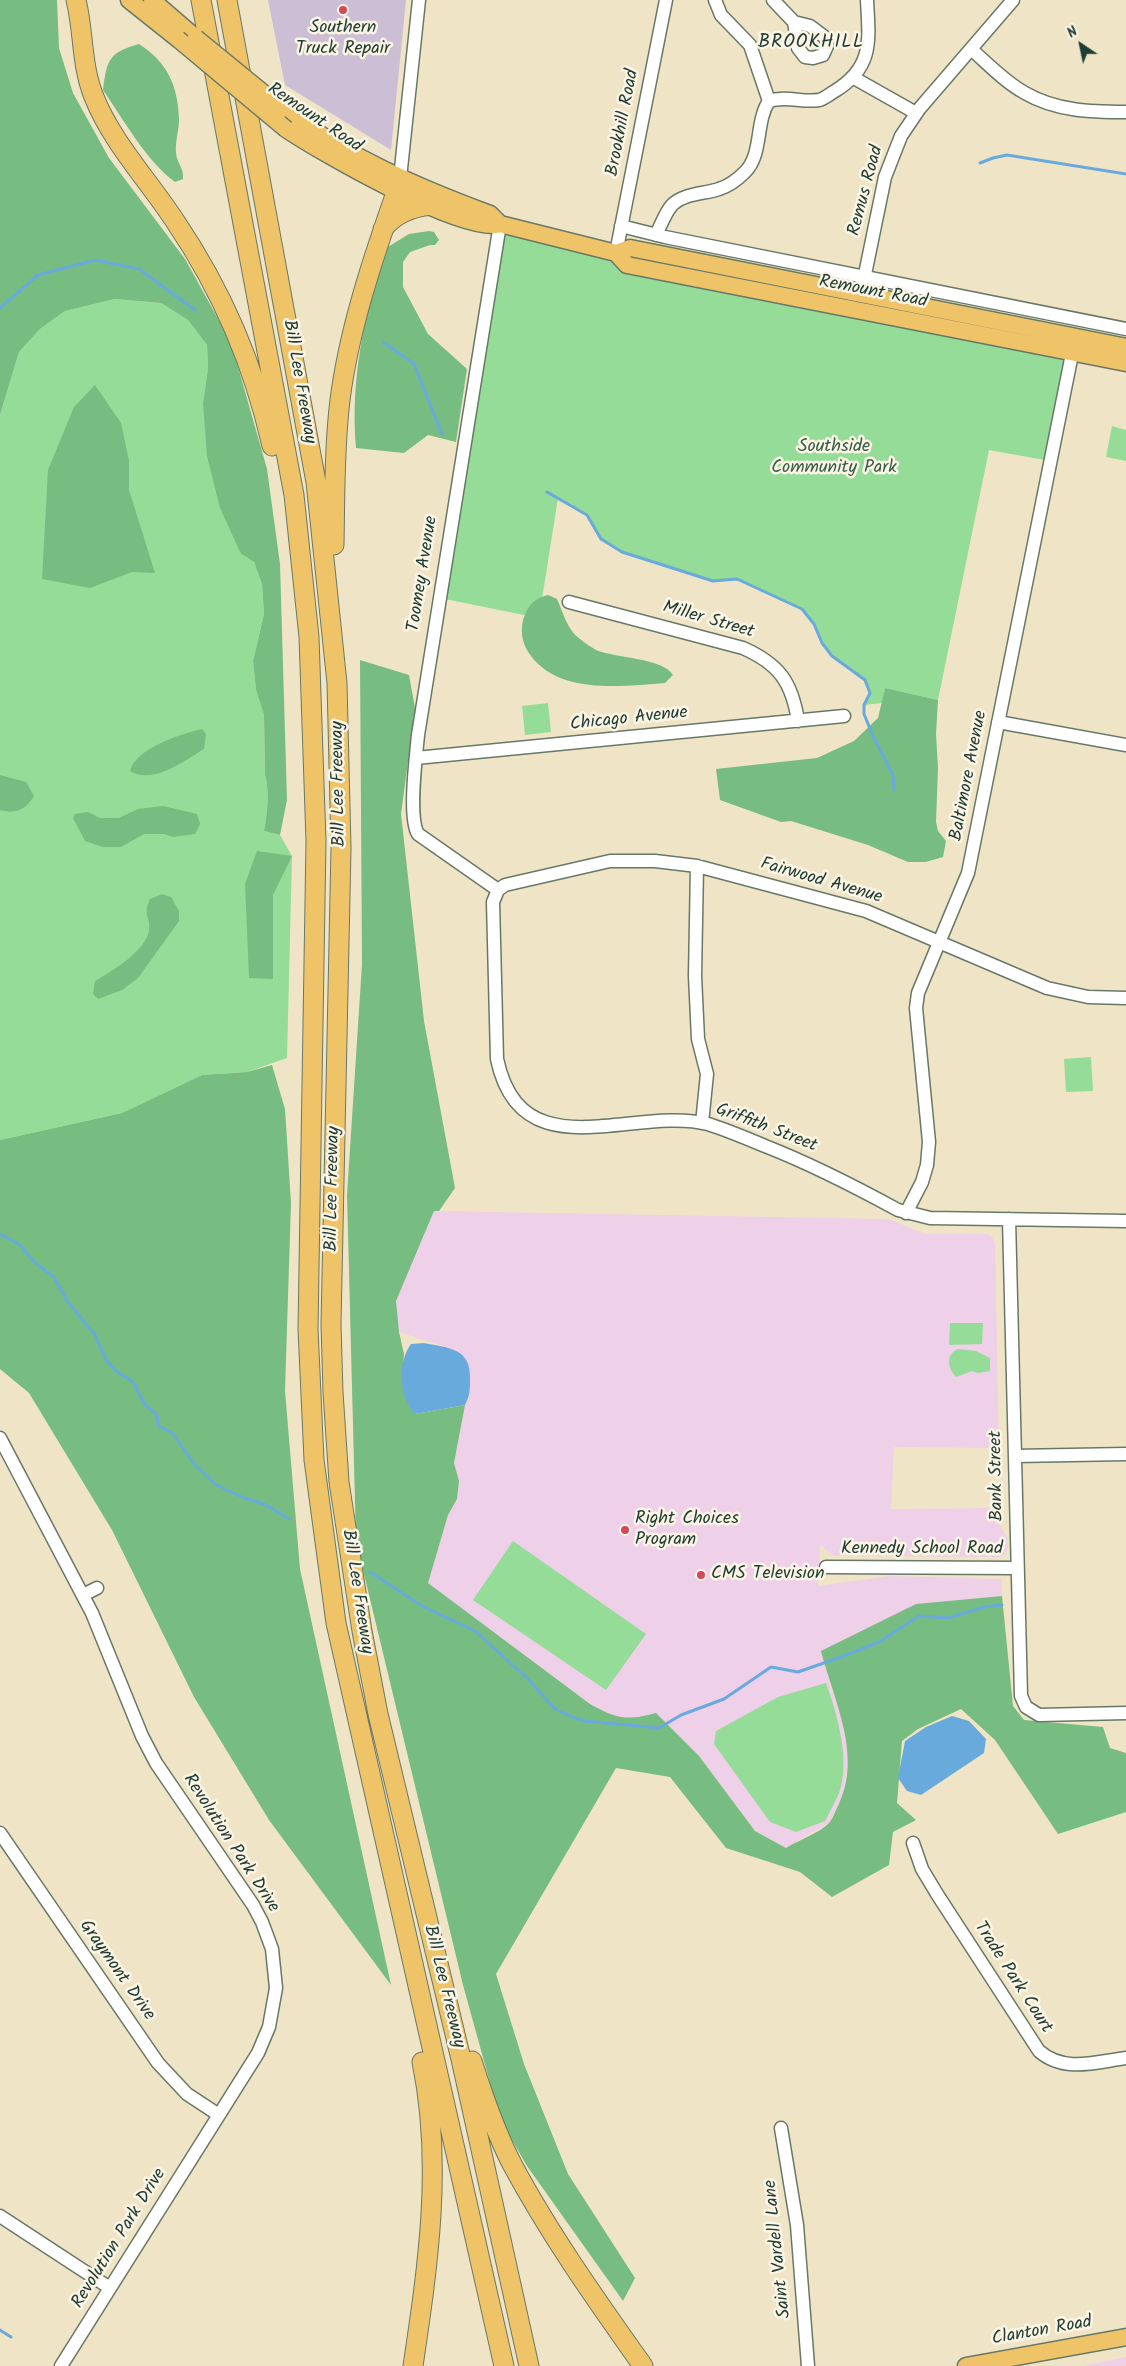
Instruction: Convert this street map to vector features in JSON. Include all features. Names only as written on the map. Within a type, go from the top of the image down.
[{"type":"highway","points":[[76,0],[89,84],[102,115],[190,244],[226,311],[242,346],[267,422],[309,638]]},
{"type":"highway","points":[[81,31],[82,14],[91,0]]},
{"type":"highway","name":"Bill Lee Freeway","points":[[201,0],[294,495],[309,638],[316,841],[308,1329],[314,1460],[336,1623],[504,2366]]},
{"type":"highway","name":"Bill Lee Freeway","points":[[227,0],[316,482],[337,683],[341,811],[331,1324],[335,1426],[341,1492],[362,1631],[378,1714],[461,2059],[529,2366]]},
{"type":"highway","points":[[332,632],[334,466],[340,401],[359,310],[399,184]]},
{"type":"highway","points":[[383,230],[401,213],[416,207],[431,205]]},
{"type":"highway","points":[[429,1932],[461,2020],[484,2100],[512,2163],[542,2216],[643,2366]]},
{"type":"highway","points":[[413,2366],[434,2200],[432,2129],[427,2086],[419,2048],[419,1992]]},
{"type":"main road","name":"Remount Road","points":[[129,0],[286,129],[349,168],[490,214],[500,224]]},
{"type":"main road","name":"Remount Road","points":[[152,0],[283,109],[327,139],[431,205],[485,226],[500,224],[616,253],[627,264],[1076,336],[1126,347]]},
{"type":"main road","name":"Remount Road","points":[[859,302],[1071,354],[1126,363]]},
{"type":"main road","name":"Clanton Road","points":[[966,2366],[1126,2337]]},
{"type":"street","points":[[399,184],[419,0]]},
{"type":"street","name":"Brookhill Road","points":[[616,253],[666,0]]},
{"type":"street","points":[[656,235],[672,205],[678,200],[719,189],[730,184],[746,172],[754,155],[764,112],[769,101],[750,45],[721,15],[715,0]]},
{"type":"street","points":[[773,0],[794,22]]},
{"type":"street","points":[[769,101],[779,97],[819,100],[854,78],[866,57],[869,34],[867,0]]},
{"type":"street","name":"Remus Road","points":[[859,302],[885,177],[901,136],[916,113],[1013,0]]},
{"type":"street","points":[[971,49],[1016,88],[1041,101],[1063,108],[1126,112]]},
{"type":"street","points":[[854,78],[916,113]]},
{"type":"street","name":"Toomey Avenue","points":[[498,890],[418,834],[415,828],[416,758],[500,224]]},
{"type":"street","points":[[621,226],[656,235],[1126,329]]},
{"type":"street","name":"Baltimore Avenue","points":[[906,1213],[922,1182],[927,1166],[929,1142],[916,1008],[920,986],[968,872],[1076,336]]},
{"type":"street","name":"Miller Street","points":[[569,602],[743,648],[757,654],[770,663],[785,679],[793,695],[798,721]]},
{"type":"street","name":"Chicago Avenue","points":[[416,758],[844,716]]},
{"type":"street","points":[[998,722],[1126,745]]},
{"type":"street","name":"Fairwood Avenue","points":[[498,890],[505,884],[610,861],[655,861],[697,866],[866,911],[1047,988],[1088,997],[1126,998]]},
{"type":"street","points":[[697,866],[696,976],[698,1039],[707,1074],[702,1123]]},
{"type":"street","name":"Griffith Street","points":[[498,890],[493,902],[496,1051],[504,1081],[517,1102],[536,1118],[564,1128],[678,1121],[702,1123],[723,1129],[808,1163],[906,1213],[930,1218],[1126,1221]]},
{"type":"street","name":"Bank Street","points":[[1009,1219],[1021,1696],[1026,1707],[1032,1712],[1046,1715],[1126,1713]]},
{"type":"street","name":"Revolution Park Drive","points":[[0,1438],[83,1595],[107,1648],[142,1736],[156,1762],[253,1905],[262,1922],[272,1949],[276,1988],[269,2028],[258,2053],[61,2366]]},
{"type":"street","points":[[1015,1456],[1126,1454]]},
{"type":"street","name":"Kennedy School Road","points":[[826,1568],[1017,1568]]},
{"type":"street","points":[[83,1595],[97,1588]]},
{"type":"street","name":"Graymont Drive","points":[[0,1833],[158,2063],[187,2094],[219,2115]]},
{"type":"street","name":"Trade Park Court","points":[[913,1843],[922,1869],[937,1894],[1039,2051],[1052,2060],[1069,2065],[1126,2058]]},
{"type":"street","name":"Saint Vardell Lane","points":[[781,2128],[798,2225],[808,2366]]},
{"type":"street","points":[[0,2216],[110,2288]]},
{"type":"shaded area","points":[[268,0],[406,0],[391,150],[285,85]]},
{"type":"shaded area","name":"Right Choices Program","points":[[434,1211],[889,1219],[925,1234],[987,1234],[992,1237],[995,1244],[999,1448],[894,1447],[891,1509],[1003,1508],[1000,1515],[1000,1525],[1008,1539],[1007,1551],[1002,1557],[834,1556],[820,1545],[818,1586],[890,1576],[1002,1579],[1002,1596],[916,1604],[829,1682],[840,1710],[848,1755],[844,1793],[829,1823],[786,1848],[755,1831],[699,1756],[636,1719],[612,1716],[590,1704],[427,1583],[448,1515],[457,1499],[459,1481],[454,1463],[465,1405],[469,1398],[455,1350],[399,1332],[396,1301]]},
{"type":"shaded area","points":[[1126,2357],[1126,2366],[1083,2366]]},
{"type":"green space","points":[[0,0],[57,0],[59,48],[73,93],[109,158],[185,259],[231,342],[267,469],[280,564],[287,800],[280,835],[264,831],[268,796],[265,775],[264,715],[256,690],[253,661],[264,614],[262,584],[254,562],[241,554],[220,508],[207,456],[203,403],[208,368],[207,345],[188,320],[161,303],[115,299],[65,311],[40,329],[19,352],[0,415]]},
{"type":"green space","points":[[139,44],[149,51],[164,67],[176,95],[179,119],[176,153],[183,179],[175,182],[145,152],[103,90],[106,71],[111,59],[121,51]]},
{"type":"green space","name":"Southside Community Park","points":[[500,224],[627,265],[1071,354],[1050,461],[989,450],[938,700],[885,688],[882,703],[864,705],[870,693],[865,680],[832,656],[822,643],[814,624],[802,609],[737,579],[713,581],[622,552],[601,539],[587,515],[558,498],[539,618],[440,598]]},
{"type":"green space","points":[[434,232],[439,240],[435,245],[410,252],[403,262],[403,287],[428,334],[467,369],[456,442],[428,435],[404,453],[356,448],[355,397],[360,348],[383,250],[409,234]]},
{"type":"green space","points":[[115,299],[161,303],[188,320],[207,345],[208,368],[203,403],[241,554],[254,562],[262,584],[264,614],[253,661],[256,690],[264,715],[265,775],[268,796],[264,831],[280,835],[292,856],[287,1058],[247,1072],[202,1075],[122,1113],[0,1140],[0,415],[19,352],[40,329],[65,311]]},
{"type":"green space","points":[[95,385],[121,423],[129,461],[129,490],[155,573],[132,572],[90,588],[42,579],[48,470],[74,407]]},
{"type":"green space","points":[[1112,426],[1126,430],[1126,461],[1106,457]]},
{"type":"green space","points":[[548,595],[557,599],[572,631],[592,648],[604,653],[659,665],[668,669],[673,675],[665,683],[630,686],[593,685],[558,677],[543,668],[526,648],[522,634],[522,625],[529,607],[538,599]]},
{"type":"green space","points":[[360,660],[409,675],[415,708],[401,814],[424,1021],[455,1188],[439,1211],[434,1211],[396,1301],[399,1332],[404,1354],[402,1379],[415,1414],[465,1405],[454,1463],[459,1481],[457,1499],[448,1515],[428,1583],[590,1704],[615,1716],[629,1718],[656,1713],[699,1756],[755,1831],[786,1848],[815,1833],[829,1823],[845,1787],[848,1768],[844,1728],[821,1651],[916,1604],[1002,1596],[1013,1706],[1024,1720],[1103,1727],[1110,1748],[1126,1753],[1126,1812],[1058,1834],[995,1740],[961,1709],[918,1729],[902,1741],[897,1803],[916,1820],[893,1832],[889,1865],[832,1897],[800,1872],[726,1848],[670,1777],[616,1768],[496,1974],[524,2064],[568,2174],[635,2278],[623,2301],[527,2166],[500,2119],[463,1985],[356,1541],[347,1195],[362,964]]},
{"type":"green space","points":[[885,688],[938,700],[936,822],[938,831],[946,841],[943,857],[926,862],[908,862],[868,845],[791,821],[781,822],[720,800],[716,769],[817,758],[854,741],[878,718]]},
{"type":"green space","points":[[548,703],[551,732],[525,735],[522,706]]},
{"type":"green space","points":[[202,729],[206,734],[204,749],[187,759],[168,770],[158,773],[139,775],[130,771],[141,755],[160,743]]},
{"type":"green space","points":[[0,775],[26,782],[34,796],[24,808],[16,811],[0,810]]},
{"type":"green space","points":[[163,806],[197,814],[200,824],[195,834],[173,837],[164,834],[144,834],[121,847],[103,847],[85,841],[73,818],[75,814],[88,812],[100,818],[119,818],[138,809]]},
{"type":"green space","points":[[257,851],[292,856],[273,895],[273,979],[249,978],[245,884]]},
{"type":"green space","points":[[162,894],[171,897],[179,911],[179,921],[138,978],[122,990],[98,999],[93,994],[95,981],[127,960],[142,945],[147,938],[149,930],[147,909],[150,899]]},
{"type":"green space","points":[[1091,1057],[1093,1091],[1066,1092],[1064,1059]]},
{"type":"green space","points":[[272,1065],[285,1109],[291,1203],[285,1391],[300,1569],[391,1985],[269,1820],[194,1697],[112,1530],[29,1393],[0,1369],[0,1140],[122,1113],[202,1075],[247,1072]]},
{"type":"green space","points":[[950,1323],[983,1323],[982,1344],[949,1345]]},
{"type":"green space","points":[[958,1349],[976,1351],[990,1358],[990,1371],[978,1373],[972,1371],[956,1377],[951,1370],[949,1362],[951,1355]]},
{"type":"green space","points":[[513,1541],[646,1634],[606,1690],[473,1600]]},
{"type":"green space","points":[[826,1683],[841,1738],[844,1767],[842,1781],[839,1793],[825,1821],[796,1832],[770,1822],[714,1744],[716,1731],[778,1697]]},
{"type":"water","points":[[424,1343],[450,1348],[457,1351],[467,1361],[470,1386],[465,1405],[415,1414],[410,1407],[403,1389],[403,1361],[411,1344]]},
{"type":"water","points":[[952,1716],[969,1721],[986,1739],[984,1753],[921,1795],[907,1791],[898,1778],[905,1741],[926,1727]]},
{"type":"waterway","points":[[980,163],[1007,155],[1126,174]]},
{"type":"waterway","points":[[0,308],[38,275],[95,260],[139,269],[195,310]]},
{"type":"waterway","points":[[383,342],[414,364],[442,434]]},
{"type":"waterway","points":[[547,492],[587,515],[601,539],[622,552],[713,581],[737,579],[802,609],[814,624],[822,643],[832,656],[865,680],[870,693],[864,705],[864,714],[893,775],[894,790]]},
{"type":"waterway","points":[[0,1234],[19,1244],[34,1262],[54,1277],[67,1301],[95,1335],[106,1360],[116,1371],[133,1382],[145,1405],[157,1415],[158,1425],[173,1434],[195,1465],[215,1484],[242,1497],[266,1505],[289,1519]]},
{"type":"waterway","points":[[370,1572],[422,1606],[475,1631],[528,1679],[555,1709],[585,1721],[659,1728],[681,1715],[724,1699],[771,1667],[798,1672],[879,1642],[919,1616],[948,1618],[984,1607],[1002,1605]]},
{"type":"waterway","points":[[0,2330],[11,2337]]},
{"type":"place","name":"Southern Truck Repair","points":[[343,10]]},
{"type":"place","name":"Right Choices Program","points":[[625,1530]]},
{"type":"place","name":"CMS Television","points":[[701,1575]]},
{"type":"district","name":"BROOKHILL","points":[[811,44]]}]
